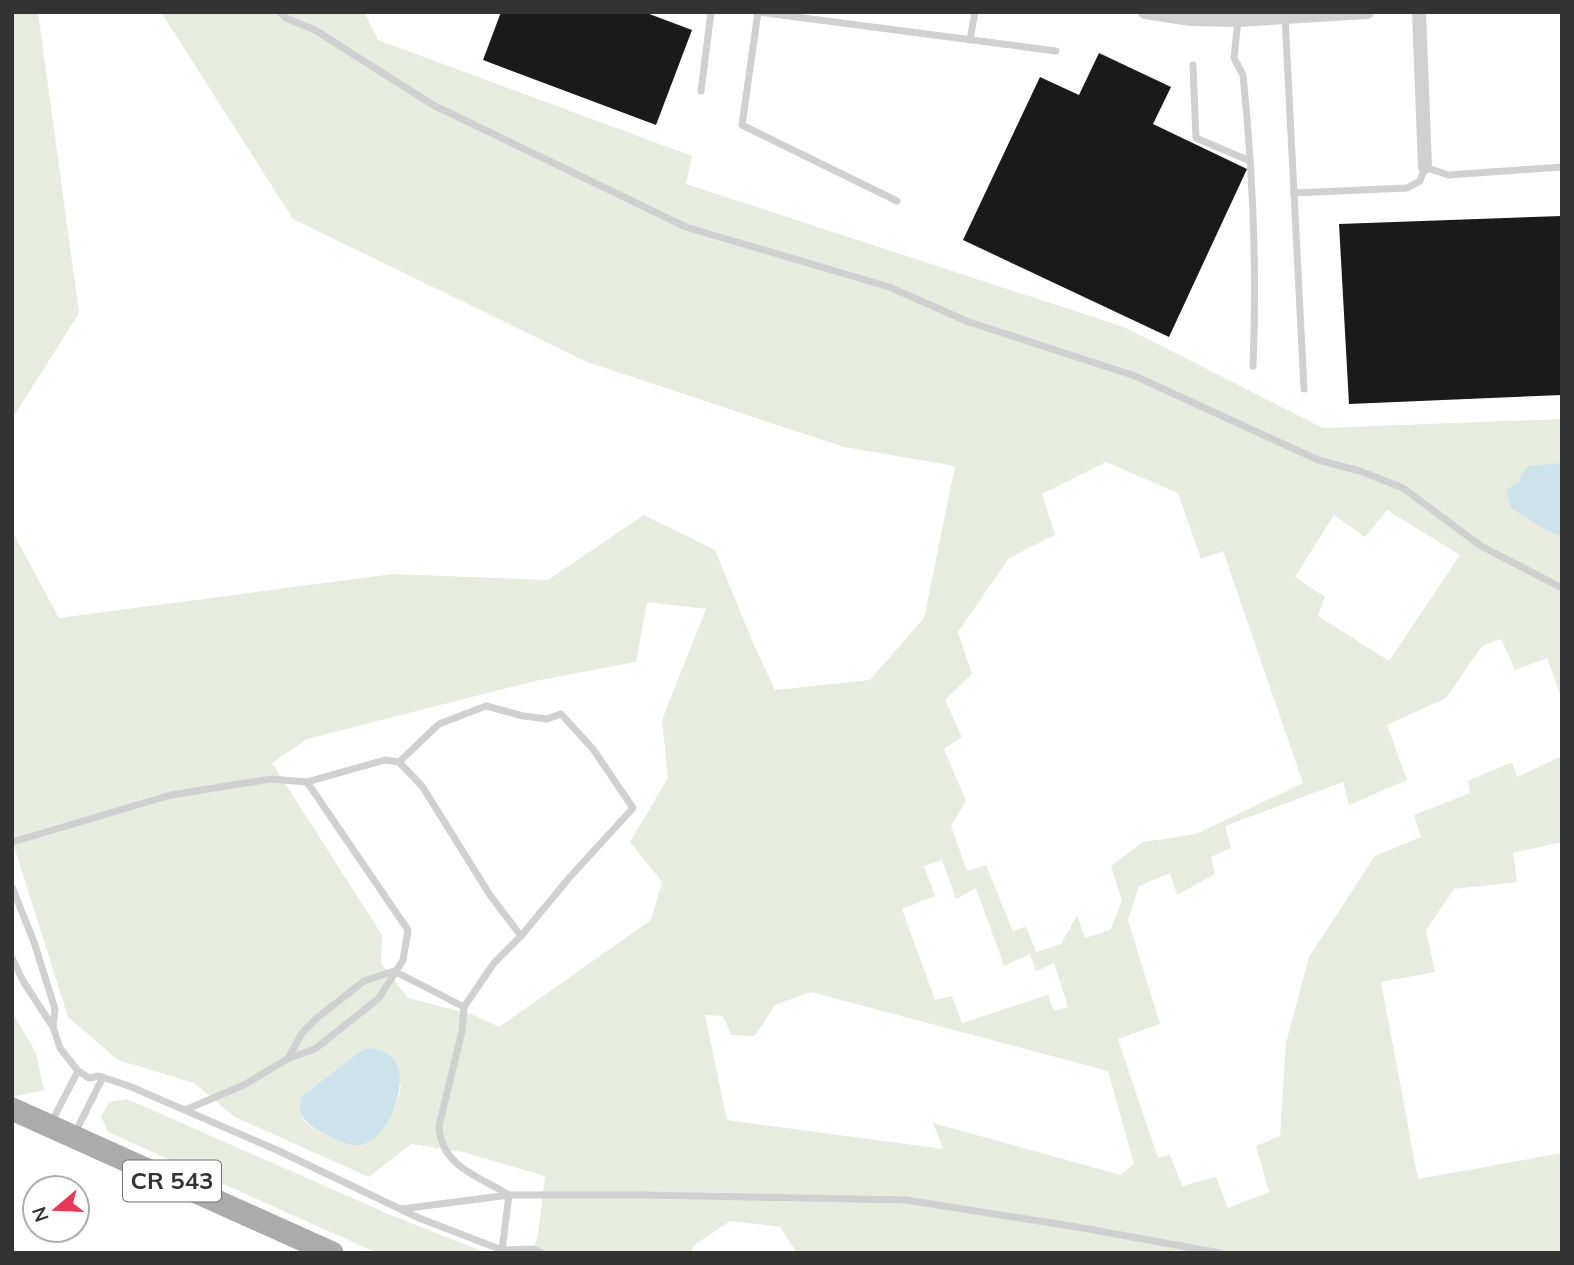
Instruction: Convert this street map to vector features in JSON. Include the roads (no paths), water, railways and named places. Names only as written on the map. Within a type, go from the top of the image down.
[{"type":"main road","name":"CR 543","points":[[12,1109],[332,1253]]},
{"type":"street","points":[[1145,12],[1228,17],[1367,12]]},
{"type":"street","points":[[1419,12],[1425,167]]},
{"type":"lane","points":[[280,12],[286,18],[315,30],[433,105],[686,227],[890,287],[969,322],[1135,376],[1318,460],[1360,471],[1403,488],[1481,546],[1562,588]]},
{"type":"lane","points":[[701,91],[711,12]]},
{"type":"lane","points":[[897,201],[742,125],[758,12],[1056,51]]},
{"type":"lane","points":[[970,40],[975,12]]},
{"type":"lane","points":[[1228,17],[1234,58],[1243,75],[1250,161],[1256,282],[1254,366]]},
{"type":"lane","points":[[1285,17],[1304,389]]},
{"type":"lane","points":[[1193,65],[1196,138],[1250,161]]},
{"type":"lane","points":[[1294,193],[1407,188],[1420,181],[1425,167],[1448,175],[1562,167]]},
{"type":"lane","points":[[399,762],[439,724],[486,706],[547,719],[561,714],[593,749],[633,808],[569,877],[521,936],[494,962],[464,1007],[439,1126],[440,1142],[453,1162],[509,1195]]},
{"type":"lane","points":[[12,842],[171,795],[271,779],[307,782],[385,760],[399,762],[422,786],[490,895],[521,936]]},
{"type":"lane","points":[[185,1111],[244,1085],[289,1058],[315,1049],[379,998],[403,960],[408,930],[307,782]]},
{"type":"lane","points":[[12,887],[34,942],[55,1009],[53,1027]]},
{"type":"lane","points":[[12,958],[23,981],[53,1027],[60,1048],[78,1071],[89,1078],[103,1077],[185,1111],[279,1151],[401,1209],[502,1250],[533,1248],[542,1253]]},
{"type":"lane","points":[[289,1058],[302,1033],[317,1018],[364,981],[394,971],[464,1007]]},
{"type":"lane","points":[[49,1125],[78,1071]]},
{"type":"lane","points":[[74,1137],[103,1077]]},
{"type":"lane","points":[[502,1250],[509,1195]]},
{"type":"lane","points":[[401,1209],[509,1195],[906,1200],[1220,1253]]},
{"type":"water","points":[[1562,463],[1562,536],[1544,529],[1511,508],[1506,490],[1520,481],[1521,475],[1529,466]]},
{"type":"water","points":[[373,1048],[392,1057],[398,1067],[400,1080],[394,1109],[379,1134],[369,1142],[353,1145],[314,1128],[301,1114],[302,1096],[358,1053]]}]
